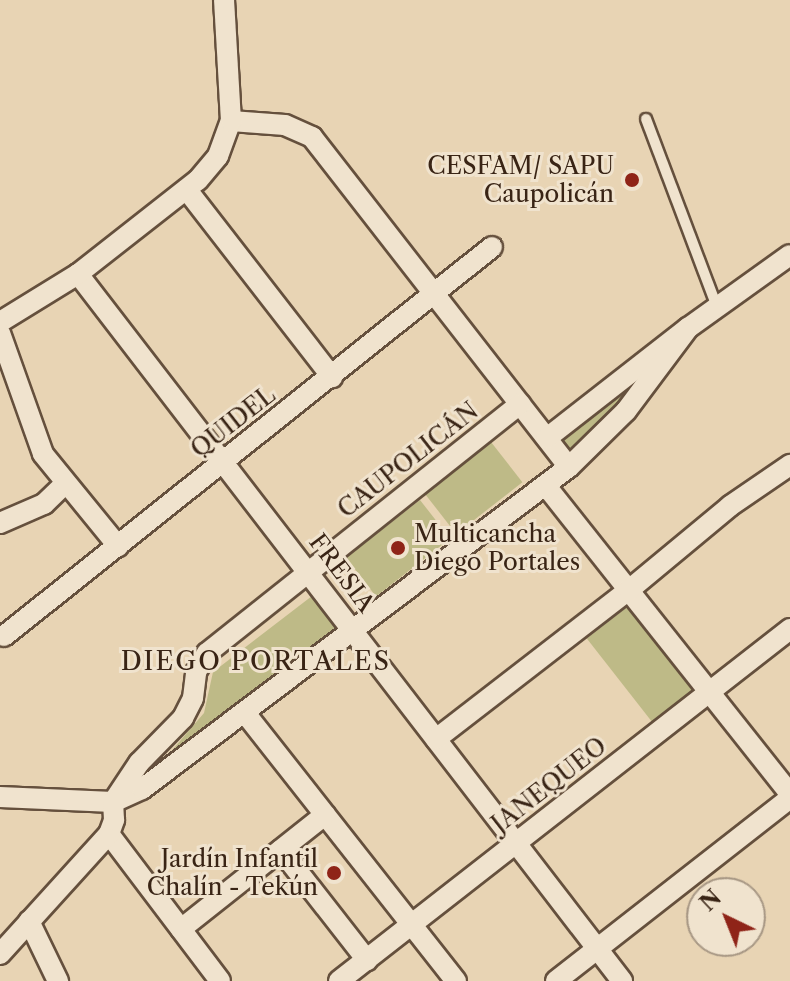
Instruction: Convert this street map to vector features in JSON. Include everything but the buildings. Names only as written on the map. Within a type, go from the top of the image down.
[{"type":"street","points":[[0,322],[78,274],[187,190],[218,156],[231,121],[224,0]]},
{"type":"street","points":[[231,121],[285,125],[312,137],[569,467]]},
{"type":"street","points":[[187,190],[332,377]]},
{"type":"street","name":"QUIDEL","points":[[4,636],[436,295],[492,247]]},
{"type":"street","points":[[547,438],[688,328],[790,255]]},
{"type":"street","name":"FRESIA","points":[[78,274],[622,981]]},
{"type":"street","points":[[0,797],[113,802],[142,789],[569,467],[626,411],[688,328]]},
{"type":"street","points":[[0,333],[43,454],[118,546]]},
{"type":"street","name":"CAUPOLICÁN","points":[[113,802],[139,763],[183,718],[193,698],[196,672],[207,653],[520,404]]},
{"type":"street","points":[[436,739],[629,590],[730,506],[790,465]]},
{"type":"street","points":[[0,523],[44,504],[66,483]]},
{"type":"street","points":[[546,486],[790,796],[556,981]]},
{"type":"street","name":"JANEQUEO","points":[[339,981],[790,629]]},
{"type":"street","points":[[245,713],[456,981]]},
{"type":"street","points":[[0,954],[109,834],[114,820],[113,802]]},
{"type":"street","points":[[181,929],[325,815]]},
{"type":"street","points":[[109,834],[220,981]]},
{"type":"street","points":[[281,850],[367,960]]},
{"type":"street","points":[[29,921],[58,981]]},
{"type":"lane","points":[[646,119],[717,307]]},
{"type":"shaded area","points":[[654,359],[627,399],[571,453],[558,438]]},
{"type":"shaded area","points":[[491,442],[522,482],[456,534],[425,494]]},
{"type":"shaded area","name":"Multicancha Diego Portales","points":[[420,500],[450,539],[376,596],[346,558]]},
{"type":"shaded area","points":[[312,596],[340,630],[156,769],[204,713],[213,672]]},
{"type":"shaded area","points":[[627,607],[693,692],[653,724],[587,638]]},
{"type":"place","name":"CESFAM/ SAPU Caupolicán","points":[[632,180]]},
{"type":"place","name":"Multicancha Diego Portales","points":[[398,548]]},
{"type":"place","name":"Jardín Infantil Chalín - Tekún","points":[[334,873]]},
{"type":"district","name":"DIEGO PORTALES","points":[[256,662]]}]
